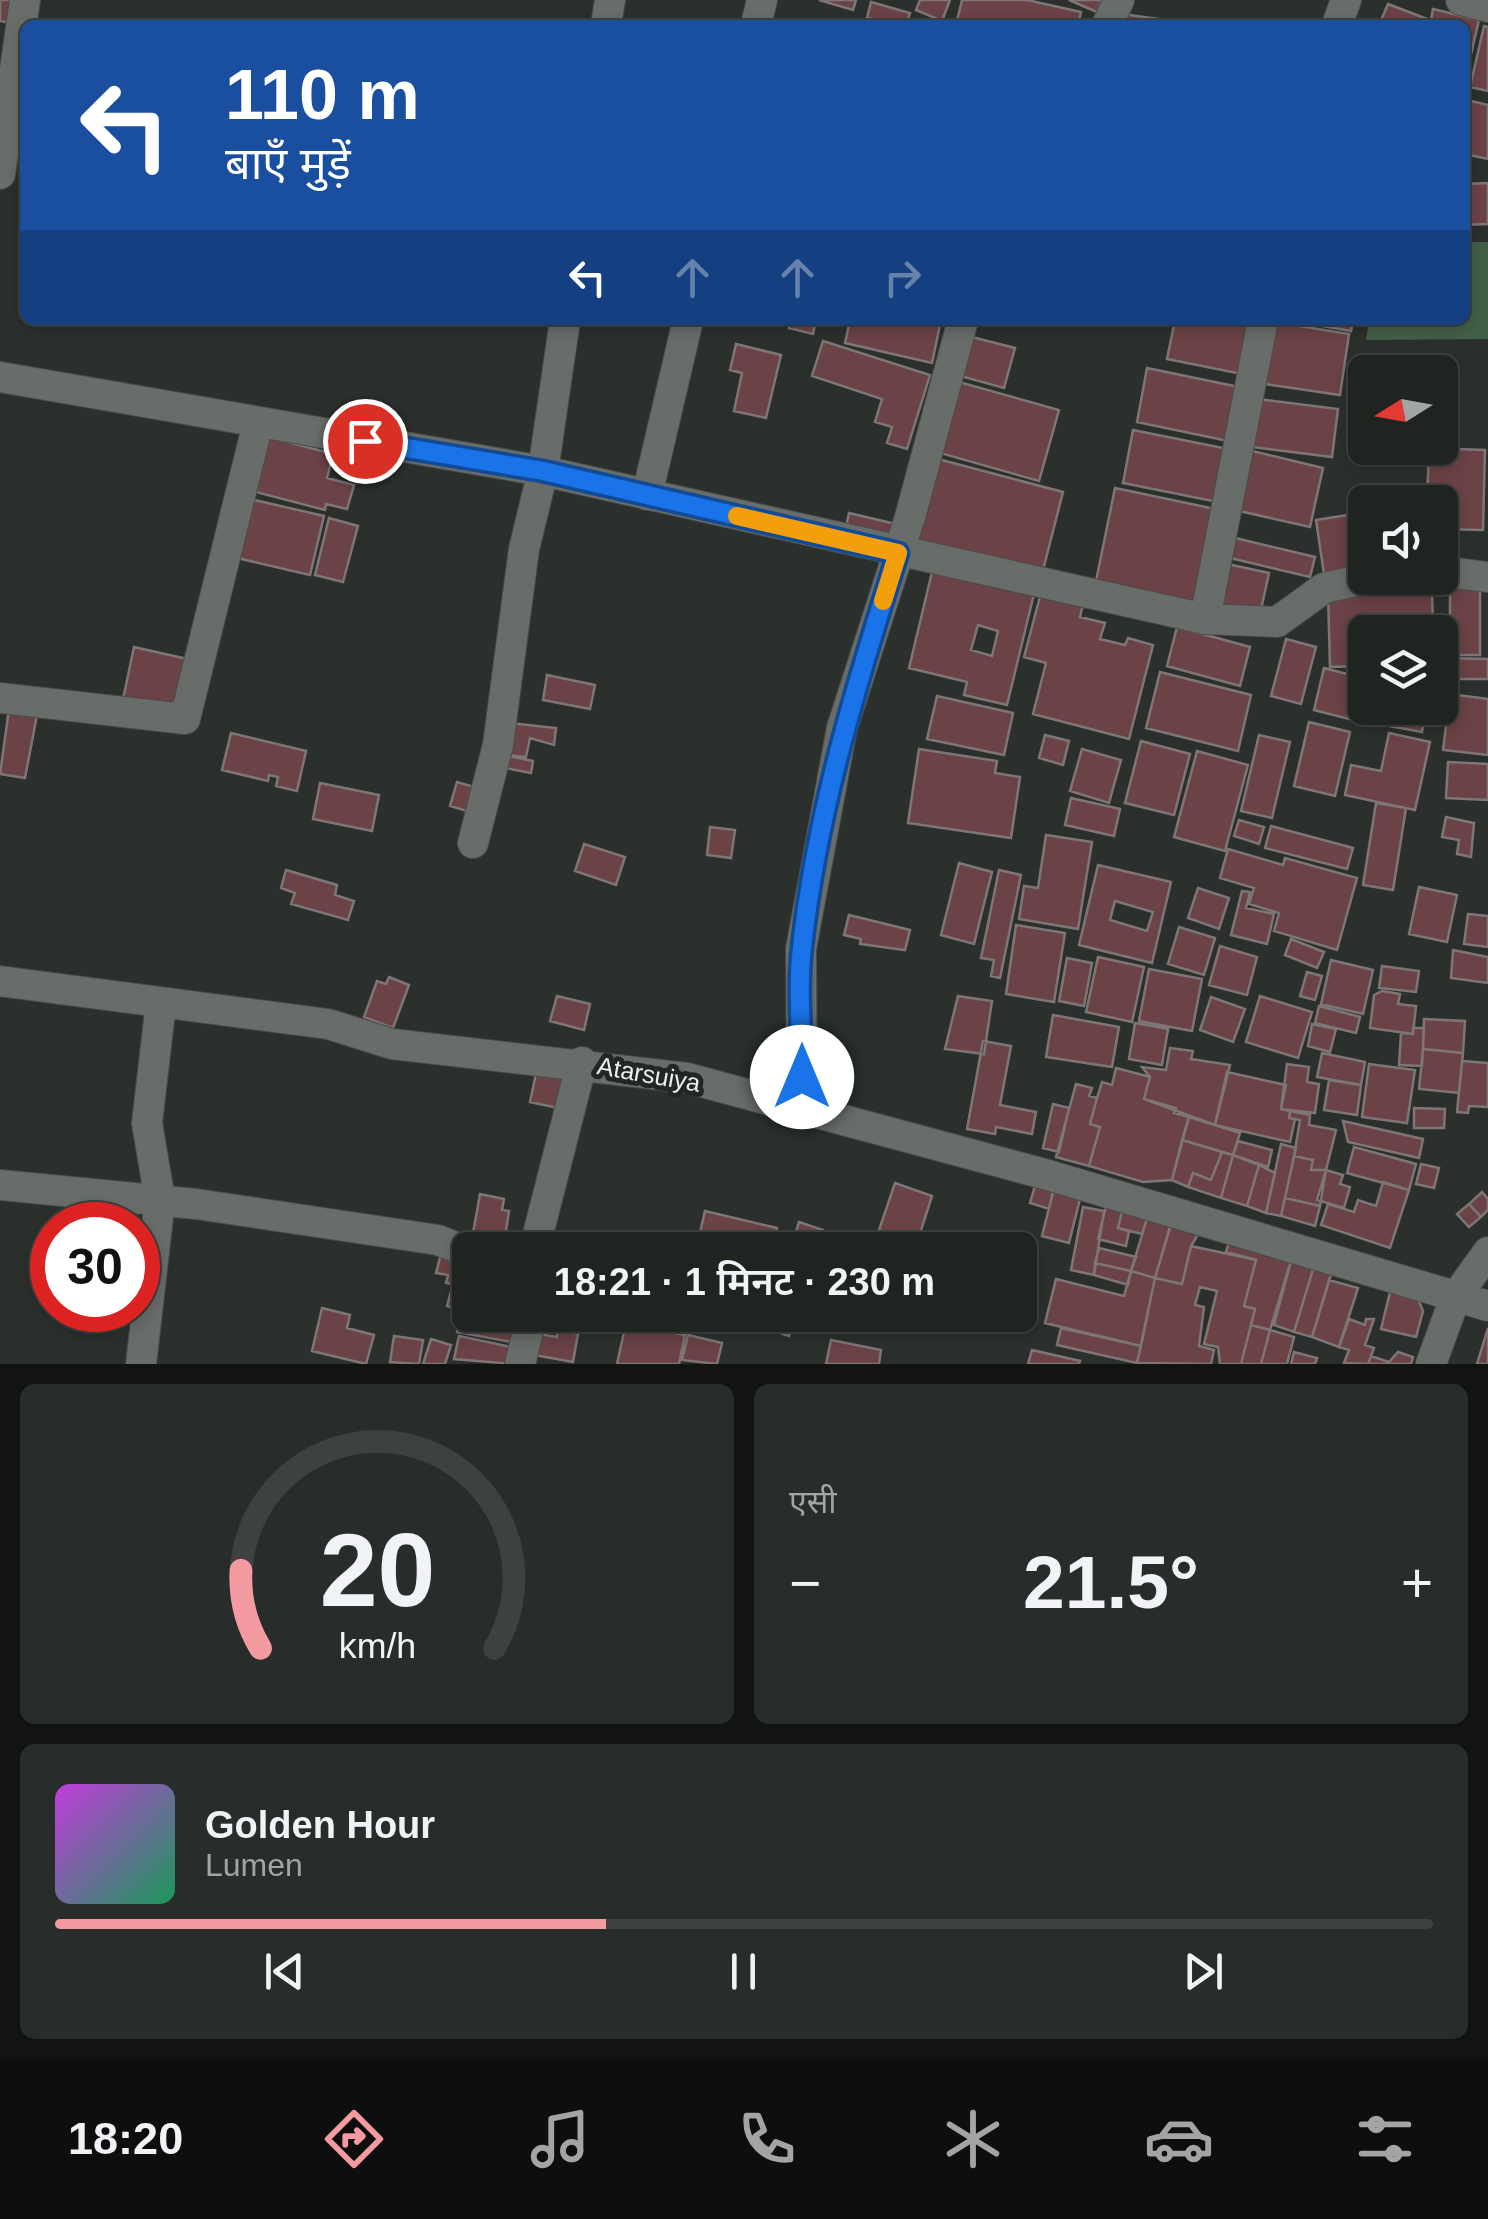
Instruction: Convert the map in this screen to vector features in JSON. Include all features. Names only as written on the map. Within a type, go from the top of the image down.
[{"type":"street","points":[[1461,0],[1488,8]]},
{"type":"street","points":[[0,174],[20,29]]},
{"type":"street","points":[[473,843],[498,745],[524,549],[543,471],[564,325]]},
{"type":"street","points":[[648,495],[687,325]]},
{"type":"street","points":[[802,1109],[801,949],[842,728],[898,553],[963,325]]},
{"type":"street","points":[[1206,619],[1262,325]]},
{"type":"street","points":[[0,377],[543,471],[1206,619],[1277,622],[1324,588],[1348,583]]},
{"type":"street","points":[[0,698],[185,719],[258,423]]},
{"type":"street","points":[[1458,573],[1488,577]]},
{"type":"street","name":"Atarsuiya","points":[[0,982],[328,1024],[392,1044],[582,1062],[687,1078],[1048,1175],[1488,1306]]},
{"type":"street","points":[[141,1364],[160,1200],[148,1123],[161,1002]]},
{"type":"street","points":[[539,1232],[582,1062]]},
{"type":"street","points":[[0,1185],[160,1200],[438,1240],[452,1245]]},
{"type":"street","points":[[1430,1364],[1455,1298],[1475,1263],[1488,1252]]},
{"type":"street","points":[[520,1364],[528,1332]]},
{"type":"green space","points":[[1470,242],[1488,242],[1488,339],[1366,340],[1368,325],[1470,325]]},
{"type":"building","points":[[0,0],[13,0],[10,23],[0,21]]},
{"type":"building","points":[[819,0],[856,0],[853,10]]},
{"type":"building","points":[[920,0],[950,0],[942,20],[916,10]]},
{"type":"building","points":[[962,0],[1027,0],[1081,12],[1079,20],[957,20]]},
{"type":"building","points":[[1069,0],[1102,0],[1097,12]]},
{"type":"building","points":[[871,2],[910,13],[908,20],[867,18]]},
{"type":"building","points":[[1388,4],[1430,20],[1381,20]]},
{"type":"building","points":[[1433,9],[1479,20],[1470,59],[1470,20],[1431,20]]},
{"type":"building","points":[[1115,13],[1166,20],[1114,20]]},
{"type":"building","points":[[1484,26],[1488,27],[1488,91],[1470,87]]},
{"type":"building","points":[[1470,101],[1488,105],[1488,159],[1470,155]]},
{"type":"building","points":[[1488,183],[1488,224],[1470,225],[1470,184]]},
{"type":"building","points":[[790,325],[815,325],[813,334],[789,328]]},
{"type":"building","points":[[849,325],[940,325],[932,363],[845,343]]},
{"type":"building","points":[[1174,325],[1252,325],[1242,374],[1167,359]]},
{"type":"building","points":[[1267,325],[1349,334],[1340,395],[1258,383]]},
{"type":"building","points":[[1317,325],[1352,325],[1351,331]]},
{"type":"building","points":[[964,335],[1015,348],[1004,388],[953,374]]},
{"type":"building","points":[[823,341],[930,375],[907,449],[887,443],[892,427],[875,422],[882,399],[812,376]]},
{"type":"building","points":[[736,344],[781,355],[766,418],[734,411],[742,373],[730,370]]},
{"type":"building","points":[[1147,368],[1239,387],[1228,441],[1137,422]]},
{"type":"building","points":[[952,380],[1059,410],[1039,481],[933,451]]},
{"type":"building","points":[[1258,399],[1338,409],[1332,457],[1252,447]]},
{"type":"building","points":[[1133,430],[1233,450],[1223,503],[1123,483]]},
{"type":"building","points":[[246,431],[333,454],[327,478],[354,485],[347,509],[326,504],[325,510],[248,490]]},
{"type":"building","points":[[1458,449],[1485,450],[1483,530],[1458,529],[1458,485],[1428,485],[1428,465],[1458,465]]},
{"type":"building","points":[[1248,450],[1323,468],[1310,527],[1235,510]]},
{"type":"building","points":[[934,458],[1063,492],[1040,582],[910,547]]},
{"type":"building","points":[[1115,488],[1220,510],[1200,607],[1095,586]]},
{"type":"building","points":[[246,498],[324,516],[310,575],[233,557]]},
{"type":"building","points":[[849,513],[900,525],[896,539],[846,527]]},
{"type":"building","points":[[1348,515],[1348,571],[1324,574],[1316,520]]},
{"type":"building","points":[[329,518],[358,526],[343,582],[315,575]]},
{"type":"building","points":[[1227,536],[1315,557],[1310,577],[1222,556]]},
{"type":"building","points":[[1223,563],[1269,573],[1259,619],[1214,610]]},
{"type":"building","points":[[933,568],[1034,594],[1007,705],[964,695],[967,682],[909,668]],"holes":[[[978,625],[998,631],[992,656],[971,650]]]},
{"type":"building","points":[[1458,583],[1480,583],[1480,655],[1458,655],[1458,615],[1450,615],[1450,595],[1458,595]]},
{"type":"building","points":[[1042,589],[1084,600],[1080,617],[1105,623],[1100,639],[1125,645],[1128,638],[1153,645],[1129,739],[1033,714],[1046,663],[1024,657]]},
{"type":"building","points":[[1328,593],[1432,595],[1433,615],[1348,615],[1348,666],[1330,667]]},
{"type":"building","points":[[1177,627],[1250,647],[1240,686],[1167,666]]},
{"type":"building","points":[[1286,639],[1316,647],[1301,704],[1271,696]]},
{"type":"building","points":[[134,647],[192,660],[179,717],[122,704]]},
{"type":"building","points":[[1458,658],[1488,659],[1488,679],[1458,679]]},
{"type":"building","points":[[1324,668],[1348,674],[1348,719],[1314,710]]},
{"type":"building","points":[[1160,672],[1251,695],[1238,751],[1146,728]]},
{"type":"building","points":[[547,675],[595,685],[590,709],[543,700]]},
{"type":"building","points":[[1458,695],[1488,699],[1488,755],[1443,750],[1446,725],[1458,725]]},
{"type":"building","points":[[937,696],[1013,713],[1004,755],[927,739]]},
{"type":"building","points":[[9,709],[37,715],[25,778],[0,774]]},
{"type":"building","points":[[1309,722],[1350,732],[1335,796],[1294,786]]},
{"type":"building","points":[[510,723],[556,728],[554,745],[530,738],[526,757],[507,755]]},
{"type":"building","points":[[1384,725],[1423,725],[1422,732]]},
{"type":"building","points":[[231,733],[306,751],[297,791],[276,786],[278,777],[269,775],[268,781],[222,770]]},
{"type":"building","points":[[1389,733],[1430,742],[1415,810],[1345,795],[1351,765],[1381,771]]},
{"type":"building","points":[[1045,735],[1069,741],[1063,765],[1039,758]]},
{"type":"building","points":[[1259,735],[1290,742],[1272,818],[1241,811]]},
{"type":"building","points":[[1141,741],[1190,754],[1174,815],[1125,803]]},
{"type":"building","points":[[919,749],[997,761],[995,773],[1020,777],[1011,838],[908,823]]},
{"type":"building","points":[[1082,749],[1121,760],[1109,803],[1070,791]]},
{"type":"building","points":[[1197,751],[1248,765],[1225,851],[1174,837]]},
{"type":"building","points":[[508,756],[533,761],[531,773],[506,768]]},
{"type":"building","points":[[1448,762],[1488,764],[1488,800],[1446,798]]},
{"type":"building","points":[[457,782],[474,787],[467,811],[450,806]]},
{"type":"building","points":[[320,783],[379,795],[372,831],[313,819]]},
{"type":"building","points":[[1071,798],[1120,809],[1114,836],[1065,825]]},
{"type":"building","points":[[1376,803],[1406,808],[1393,890],[1363,885]]},
{"type":"building","points":[[1446,817],[1474,823],[1471,857],[1457,854],[1459,840],[1442,837]]},
{"type":"building","points":[[1239,820],[1264,827],[1259,844],[1234,836]]},
{"type":"building","points":[[1271,826],[1353,848],[1347,869],[1265,848]]},
{"type":"building","points":[[710,827],[735,830],[731,858],[707,855]]},
{"type":"building","points":[[1046,835],[1092,842],[1078,929],[1019,919],[1024,886],[1038,888]]},
{"type":"building","points":[[584,844],[625,857],[616,885],[575,871]]},
{"type":"building","points":[[1228,849],[1283,865],[1285,858],[1357,878],[1337,950],[1274,931],[1279,913],[1249,904],[1254,888],[1220,878]]},
{"type":"building","points":[[959,863],[992,872],[974,944],[941,935]]},
{"type":"building","points":[[1098,865],[1171,882],[1152,963],[1079,945]],"holes":[[[1115,901],[1153,912],[1147,931],[1110,920]]]},
{"type":"building","points":[[286,870],[337,885],[335,895],[354,901],[348,920],[291,904],[295,893],[281,888]]},
{"type":"building","points":[[999,870],[1021,875],[1000,978],[991,976],[994,960],[981,958]]},
{"type":"building","points":[[1419,887],[1457,895],[1447,942],[1409,934]]},
{"type":"building","points":[[1198,888],[1229,898],[1219,929],[1188,918]]},
{"type":"building","points":[[1242,891],[1250,892],[1246,908],[1274,914],[1267,944],[1231,935]]},
{"type":"building","points":[[1468,914],[1488,916],[1488,947],[1464,944]]},
{"type":"building","points":[[849,915],[910,930],[905,950],[860,944],[861,939],[844,935]]},
{"type":"building","points":[[1016,925],[1065,933],[1054,1002],[1006,994]]},
{"type":"building","points":[[1179,927],[1215,938],[1204,975],[1168,964]]},
{"type":"building","points":[[1291,939],[1324,952],[1317,968],[1285,955]]},
{"type":"building","points":[[1220,946],[1257,957],[1247,995],[1209,985]]},
{"type":"building","points":[[1453,950],[1488,957],[1488,983],[1451,978]]},
{"type":"building","points":[[1098,957],[1144,967],[1132,1022],[1086,1012]]},
{"type":"building","points":[[1067,958],[1092,963],[1084,1006],[1059,1001]]},
{"type":"building","points":[[1331,960],[1373,970],[1363,1014],[1321,1004]]},
{"type":"building","points":[[1382,966],[1419,971],[1416,992],[1379,988]]},
{"type":"building","points":[[1149,969],[1202,979],[1192,1031],[1139,1021]]},
{"type":"building","points":[[1307,972],[1322,976],[1315,1000],[1300,996]]},
{"type":"building","points":[[389,977],[409,985],[393,1028],[364,1017],[377,981],[386,984]]},
{"type":"building","points":[[1382,991],[1400,994],[1398,1004],[1416,1006],[1413,1034],[1370,1028],[1374,995]]},
{"type":"building","points":[[557,996],[590,1004],[584,1030],[550,1021]]},
{"type":"building","points":[[958,996],[992,1001],[984,1054],[945,1049]]},
{"type":"building","points":[[1260,996],[1312,1012],[1298,1058],[1246,1042]]},
{"type":"building","points":[[1211,997],[1245,1009],[1233,1042],[1200,1030]]},
{"type":"building","points":[[1319,1006],[1360,1017],[1356,1033],[1315,1023]]},
{"type":"building","points":[[1053,1015],[1119,1027],[1112,1067],[1046,1057]]},
{"type":"building","points":[[1424,1019],[1465,1021],[1463,1053],[1423,1049]]},
{"type":"building","points":[[1135,1023],[1168,1029],[1162,1065],[1129,1059]]},
{"type":"building","points":[[1312,1024],[1336,1029],[1330,1052],[1308,1046]]},
{"type":"building","points":[[1413,1028],[1424,1028],[1422,1066],[1399,1065],[1401,1033],[1413,1034]]},
{"type":"building","points":[[983,1041],[1011,1046],[1000,1105],[1036,1112],[1032,1134],[996,1127],[995,1134],[967,1129]]},
{"type":"building","points":[[1170,1048],[1193,1051],[1191,1059],[1230,1065],[1215,1125],[1144,1099],[1150,1077],[1142,1067],[1166,1070]]},
{"type":"building","points":[[1423,1049],[1463,1053],[1459,1093],[1419,1089]]},
{"type":"building","points":[[1322,1053],[1365,1062],[1361,1085],[1317,1077]]},
{"type":"building","points":[[539,1059],[567,1064],[558,1108],[530,1102]]},
{"type":"building","points":[[1462,1061],[1488,1063],[1488,1107],[1469,1106],[1468,1113],[1457,1112]]},
{"type":"building","points":[[1287,1064],[1309,1067],[1307,1082],[1319,1084],[1315,1113],[1281,1109]]},
{"type":"building","points":[[1369,1064],[1415,1070],[1407,1123],[1362,1117]]},
{"type":"building","points":[[1116,1068],[1150,1077],[1144,1099],[1176,1108],[1174,1113],[1189,1117],[1172,1180],[1143,1182],[1089,1166],[1100,1127],[1090,1124],[1097,1098],[1102,1082],[1112,1085]]},
{"type":"building","points":[[1227,1072],[1286,1085],[1281,1109],[1290,1111],[1289,1118],[1295,1119],[1290,1142],[1215,1125]]},
{"type":"building","points":[[1329,1080],[1361,1085],[1357,1115],[1324,1110]]},
{"type":"building","points":[[1076,1084],[1092,1088],[1089,1096],[1097,1098],[1090,1124],[1100,1127],[1089,1166],[1056,1157]]},
{"type":"building","points":[[1053,1104],[1069,1108],[1059,1152],[1043,1148]]},
{"type":"building","points":[[1414,1108],[1445,1109],[1444,1128],[1414,1128]]},
{"type":"building","points":[[1290,1111],[1310,1115],[1309,1125],[1336,1130],[1326,1170],[1311,1170],[1313,1160],[1294,1156],[1300,1120],[1289,1118]]},
{"type":"building","points":[[1189,1117],[1240,1133],[1233,1155],[1182,1140]]},
{"type":"building","points":[[1343,1121],[1423,1139],[1419,1158],[1348,1142]]},
{"type":"building","points":[[1182,1140],[1222,1152],[1211,1180],[1193,1173],[1188,1187],[1172,1180]]},
{"type":"building","points":[[1238,1141],[1272,1150],[1268,1167],[1233,1155]]},
{"type":"building","points":[[1281,1144],[1296,1148],[1281,1216],[1266,1213]]},
{"type":"building","points":[[1354,1147],[1416,1164],[1409,1190],[1347,1173]]},
{"type":"building","points":[[1222,1152],[1233,1155],[1221,1198],[1188,1187],[1193,1173],[1211,1180]]},
{"type":"building","points":[[1233,1155],[1259,1165],[1247,1206],[1221,1198]]},
{"type":"building","points":[[1294,1156],[1313,1160],[1311,1170],[1326,1170],[1320,1206],[1285,1198]]},
{"type":"building","points":[[1421,1164],[1439,1168],[1434,1188],[1416,1184]]},
{"type":"building","points":[[1259,1165],[1275,1173],[1266,1213],[1247,1206]]},
{"type":"building","points":[[1326,1170],[1343,1175],[1340,1184],[1350,1187],[1344,1208],[1317,1200]]},
{"type":"building","points":[[1037,1179],[1055,1184],[1049,1209],[1030,1203]]},
{"type":"building","points":[[1383,1182],[1409,1190],[1390,1248],[1321,1225],[1328,1204],[1354,1212],[1358,1200],[1376,1206]]},
{"type":"building","points":[[895,1183],[932,1196],[921,1232],[879,1230]]},
{"type":"building","points":[[1055,1184],[1082,1191],[1069,1243],[1042,1236]]},
{"type":"building","points":[[1482,1192],[1488,1199],[1488,1210],[1481,1217],[1469,1204]]},
{"type":"building","points":[[480,1194],[504,1199],[502,1210],[509,1211],[506,1232],[473,1232]]},
{"type":"building","points":[[1108,1198],[1124,1203],[1118,1228],[1129,1231],[1126,1246],[1098,1239]]},
{"type":"building","points":[[1285,1198],[1320,1206],[1315,1226],[1281,1216]]},
{"type":"building","points":[[1124,1203],[1150,1209],[1142,1234],[1118,1228]]},
{"type":"building","points":[[1469,1204],[1481,1217],[1469,1227],[1457,1214]]},
{"type":"building","points":[[1083,1207],[1104,1211],[1094,1275],[1071,1270]]},
{"type":"building","points":[[1150,1209],[1173,1216],[1155,1278],[1131,1271]]},
{"type":"building","points":[[705,1211],[777,1228],[776,1232],[700,1232]]},
{"type":"building","points":[[1172,1221],[1202,1228],[1191,1246],[1182,1284],[1155,1278]]},
{"type":"building","points":[[799,1222],[823,1230],[822,1232],[796,1232]]},
{"type":"building","points":[[1230,1239],[1292,1257],[1270,1330],[1251,1325],[1255,1309],[1244,1306],[1256,1260],[1226,1252]]},
{"type":"building","points":[[1191,1246],[1256,1260],[1244,1306],[1255,1309],[1241,1364],[1220,1364],[1218,1347],[1204,1344],[1217,1291],[1200,1287],[1195,1305],[1204,1307],[1199,1346],[1214,1350],[1211,1364],[1137,1363],[1155,1278],[1182,1284]]},
{"type":"building","points":[[1099,1248],[1136,1257],[1131,1271],[1095,1263]]},
{"type":"building","points":[[442,1250],[452,1256],[452,1284],[446,1283],[448,1275],[436,1273]]},
{"type":"building","points":[[1292,1257],[1315,1263],[1294,1332],[1274,1325]]},
{"type":"building","points":[[1095,1263],[1131,1271],[1128,1285],[1094,1275]]},
{"type":"building","points":[[1315,1263],[1333,1268],[1312,1337],[1294,1332]]},
{"type":"building","points":[[1131,1271],[1155,1278],[1141,1346],[1045,1323],[1056,1279],[1124,1296]]},
{"type":"building","points":[[1329,1280],[1358,1288],[1339,1347],[1312,1337]]},
{"type":"building","points":[[1391,1288],[1416,1294],[1423,1311],[1416,1337],[1381,1329]]},
{"type":"building","points":[[322,1308],[350,1315],[347,1328],[374,1335],[366,1364],[312,1351]]},
{"type":"building","points":[[1349,1319],[1365,1325],[1366,1319],[1374,1319],[1365,1345],[1374,1348],[1368,1364],[1344,1363],[1349,1350],[1339,1347]]},
{"type":"building","points":[[1251,1325],[1270,1330],[1261,1364],[1241,1364]]},
{"type":"building","points":[[1061,1328],[1141,1346],[1137,1363],[1057,1345]]},
{"type":"building","points":[[1488,1328],[1488,1364],[1477,1364]]},
{"type":"building","points":[[1270,1330],[1294,1337],[1287,1364],[1261,1364]]},
{"type":"building","points":[[457,1332],[519,1332],[517,1343]]},
{"type":"building","points":[[558,1332],[578,1334],[573,1362],[529,1354],[533,1333],[557,1337]]},
{"type":"building","points":[[624,1332],[685,1335],[679,1364],[617,1364]]},
{"type":"building","points":[[688,1335],[722,1343],[717,1364],[682,1360]]},
{"type":"building","points":[[394,1336],[423,1340],[419,1364],[390,1362]]},
{"type":"building","points":[[459,1336],[516,1348],[514,1364],[454,1359]]},
{"type":"building","points":[[431,1339],[451,1345],[445,1364],[423,1364]]},
{"type":"building","points":[[831,1340],[881,1350],[879,1364],[826,1364]]},
{"type":"building","points":[[1032,1350],[1080,1361],[1028,1364]]},
{"type":"building","points":[[1294,1352],[1317,1358],[1315,1364],[1291,1364]]},
{"type":"building","points":[[1398,1352],[1413,1357],[1411,1364],[1368,1364],[1371,1356],[1389,1362]]},
{"type":"slow traffic","points":[[737,516],[898,553],[883,601]]},
{"type":"route","points":[[365,441],[543,471],[898,553],[842,728],[801,949],[802,1077]]}]
